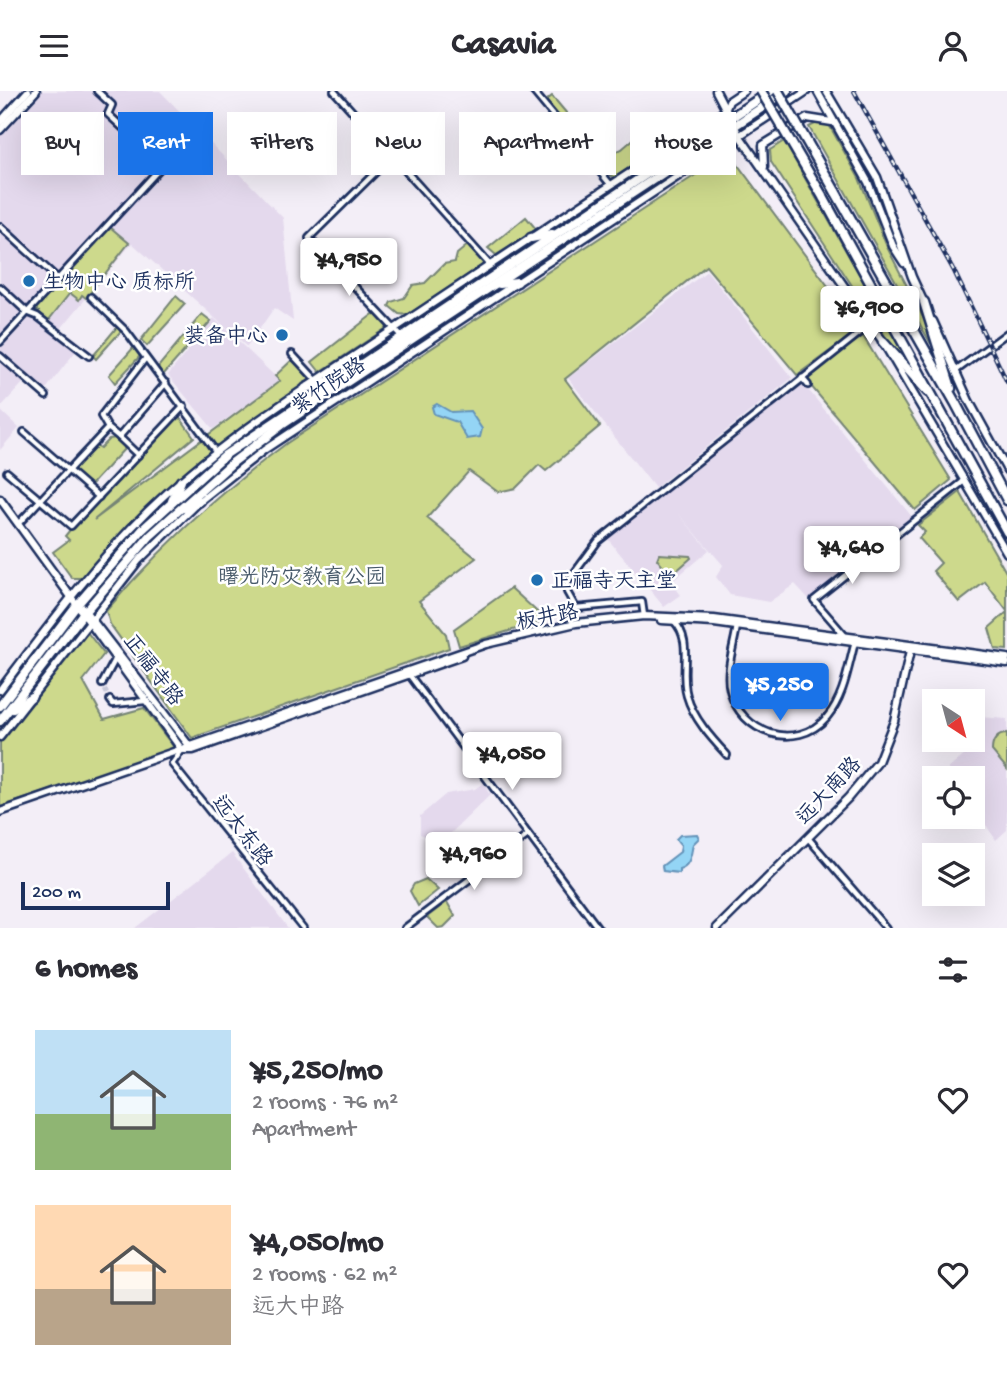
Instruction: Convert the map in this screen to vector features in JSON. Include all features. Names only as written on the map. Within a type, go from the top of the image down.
[{"type":"main road","points":[[761,91],[939,405],[1007,532]]},
{"type":"main road","points":[[736,115],[771,91]]},
{"type":"main road","points":[[778,91],[956,404],[1007,500]]},
{"type":"main road","points":[[736,116],[787,91]]},
{"type":"main road","name":"紫竹院路","points":[[0,706],[122,552],[170,503],[225,455],[338,378],[407,344],[555,234],[644,175]]},
{"type":"main road","name":"紫竹院路","points":[[3,718],[150,537],[178,510],[282,425],[497,284],[651,175]]},
{"type":"main road","points":[[531,238],[555,234]]},
{"type":"main road","points":[[497,284],[517,282]]},
{"type":"main road","points":[[924,302],[956,404]]},
{"type":"main road","points":[[883,342],[939,405]]},
{"type":"main road","points":[[306,388],[338,378]]},
{"type":"main road","points":[[170,503],[181,481]]},
{"type":"main road","points":[[178,510],[200,501]]},
{"type":"main road","points":[[3,718],[31,697]]},
{"type":"street","points":[[0,122],[28,91]]},
{"type":"street","points":[[0,130],[36,91]]},
{"type":"street","points":[[0,342],[163,165],[108,114],[112,105],[97,91]]},
{"type":"street","points":[[334,91],[353,112]]},
{"type":"street","points":[[533,91],[611,184]]},
{"type":"street","points":[[716,91],[726,112]]},
{"type":"street","points":[[730,112],[729,101],[744,91]]},
{"type":"street","name":"紫竹院路","points":[[0,737],[87,616],[139,560],[200,501],[407,344],[517,282],[807,91]]},
{"type":"street","points":[[817,91],[868,182],[893,246],[912,277],[970,401],[1007,470]]},
{"type":"street","points":[[826,91],[877,177],[912,277]]},
{"type":"street","points":[[826,106],[845,125]]},
{"type":"street","points":[[766,173],[761,155],[763,145],[807,118],[832,122]]},
{"type":"street","points":[[736,130],[883,342],[1007,552]]},
{"type":"street","name":"紫竹院路","points":[[0,690],[71,597],[130,530],[216,452],[306,388],[630,172]]},
{"type":"street","points":[[373,175],[309,238],[396,328],[407,344]]},
{"type":"street","points":[[409,175],[490,265]]},
{"type":"street","points":[[0,226],[58,279]]},
{"type":"street","points":[[0,287],[27,312],[48,324],[89,356]]},
{"type":"street","points":[[91,297],[126,331],[216,452]]},
{"type":"street","points":[[644,617],[642,601],[576,608],[567,591],[567,583],[598,541],[871,324]]},
{"type":"street","points":[[957,370],[1007,333]]},
{"type":"street","points":[[292,354],[317,381]]},
{"type":"street","points":[[0,356],[46,396]]},
{"type":"street","points":[[138,455],[108,428],[102,416],[145,359]]},
{"type":"street","points":[[802,378],[807,385]]},
{"type":"street","points":[[119,437],[166,383]]},
{"type":"street","points":[[7,472],[71,526],[184,406]]},
{"type":"street","points":[[18,524],[108,428]]},
{"type":"street","points":[[24,432],[99,497]]},
{"type":"street","points":[[850,640],[814,600],[964,481]]},
{"type":"street","points":[[0,499],[87,616]]},
{"type":"street","name":"正福寺路","points":[[87,616],[115,660],[182,750]]},
{"type":"street","name":"正福寺路","points":[[87,616],[191,748]]},
{"type":"street","points":[[598,928],[407,673],[539,629],[644,617],[714,619],[850,640],[1007,658]]},
{"type":"street","name":"板井路","points":[[182,750],[499,644],[540,633],[623,621],[673,621],[737,626],[911,647],[1007,663]]},
{"type":"street","points":[[673,621],[683,633],[686,646],[683,672],[688,699],[714,741],[727,755]]},
{"type":"street","points":[[737,626],[728,679],[733,700],[756,729],[778,735],[802,734],[826,718],[843,688],[850,640]]},
{"type":"street","name":"远大南路","points":[[717,928],[808,838],[878,762],[894,721],[911,647]]},
{"type":"street","points":[[102,684],[115,660]]},
{"type":"street","points":[[110,700],[113,704],[146,701]]},
{"type":"street","points":[[0,812],[182,750]]},
{"type":"street","name":"远大东路","points":[[182,750],[172,764],[303,928]]},
{"type":"street","points":[[405,928],[528,835]]},
{"type":"street","points":[[808,838],[886,928]]},
{"type":"shaded area","points":[[40,91],[160,91],[180,112],[118,112],[118,175],[213,175],[213,146],[227,160],[227,175],[241,175],[283,218],[293,321],[274,308],[247,347],[132,243],[59,331],[79,347],[43,393],[24,382],[0,408],[0,136],[21,112],[21,175],[104,175],[104,112],[21,112]]},
{"type":"shaded area","points":[[707,271],[792,378],[655,488],[568,378]]},
{"type":"shaded area","points":[[214,318],[280,381],[213,429],[168,375]]},
{"type":"shaded area","points":[[801,381],[913,518],[809,599],[795,584],[769,602],[730,595],[716,577],[723,565],[677,512],[709,550],[671,582],[681,595],[664,607],[607,538]]},
{"type":"shaded area","points":[[0,410],[19,428],[0,450]]},
{"type":"shaded area","points":[[985,717],[1007,719],[1007,830],[996,840],[985,824],[985,766],[952,766],[967,753],[985,753]]},
{"type":"shaded area","points":[[483,783],[490,795],[451,833],[434,839],[420,834],[420,816],[446,794],[475,789]]},
{"type":"shaded area","points":[[232,853],[288,928],[135,928]]},
{"type":"green space","points":[[552,96],[565,112],[555,112],[546,101]]},
{"type":"green space","points":[[817,123],[828,123],[859,178],[887,247],[929,329],[931,344],[809,127]]},
{"type":"green space","points":[[784,141],[904,354],[899,356],[891,345],[771,162],[770,150]]},
{"type":"green space","points":[[630,142],[630,167],[614,178],[611,175],[616,175],[616,152]]},
{"type":"green space","name":"曙光防灾教育公园","points":[[736,162],[860,329],[797,375],[706,266],[565,379],[600,426],[546,471],[539,465],[516,488],[498,492],[469,471],[427,518],[476,558],[419,601],[446,634],[449,648],[192,738],[110,624],[106,611],[191,522],[287,443],[695,175],[736,175]]},
{"type":"green space","points":[[526,217],[537,230],[496,255],[488,248]]},
{"type":"green space","points":[[110,227],[129,243],[86,298],[82,295],[79,300],[70,293],[48,321],[34,307]]},
{"type":"green space","points":[[469,244],[485,261],[481,266],[407,315],[399,314],[389,306],[391,302],[404,298],[413,285],[425,283],[444,264],[455,262],[457,254]]},
{"type":"green space","points":[[176,296],[185,304],[147,346],[141,340]]},
{"type":"green space","points":[[377,311],[391,325],[320,372],[312,362]]},
{"type":"green space","points":[[202,314],[211,321],[163,375],[158,367]]},
{"type":"green space","points":[[117,327],[122,330],[96,359],[93,356]]},
{"type":"green space","points":[[863,336],[951,480],[915,510],[805,379]]},
{"type":"green space","points":[[134,347],[141,355],[115,383],[109,375]]},
{"type":"green space","points":[[292,360],[311,378],[150,506],[83,578],[72,578],[53,552],[69,540],[65,536],[78,520],[179,416],[194,437],[94,520],[280,381],[275,376]]},
{"type":"green space","points":[[116,438],[126,447],[90,486],[72,470],[95,445],[100,448],[109,439]]},
{"type":"green space","points":[[960,492],[1007,574],[1007,611],[985,582],[959,602],[933,571],[941,563],[919,538],[925,532],[918,525]]},
{"type":"green space","points":[[659,554],[691,558],[674,573],[665,569],[657,559]]},
{"type":"green space","points":[[511,588],[546,620],[459,646],[454,629]]},
{"type":"green space","points":[[1007,612],[1007,650],[995,649],[989,628]]},
{"type":"green space","points":[[87,632],[104,654],[83,681],[104,719],[144,708],[175,749],[0,807],[0,741]]},
{"type":"green space","points":[[1007,734],[1007,769],[992,751],[996,739]]},
{"type":"green space","points":[[426,879],[438,890],[418,906],[410,891],[414,884]]},
{"type":"green space","points":[[447,902],[455,916],[444,927],[438,928],[427,917]]},
{"type":"water","points":[[437,404],[451,412],[470,411],[482,429],[480,437],[467,439],[457,422],[434,414],[432,407]]},
{"type":"water","points":[[697,834],[699,838],[693,844],[690,859],[679,869],[679,873],[663,871],[662,866],[680,852],[681,845],[676,839],[680,835]]},
{"type":"tunnel","points":[[102,684],[110,700]]},
{"type":"railway","points":[[854,91],[954,271],[1007,382]]},
{"type":"place","name":"生物中心 质标所","points":[[29,281]]},
{"type":"place","name":"装备中心","points":[[282,335]]},
{"type":"place","name":"正福寺天主堂","points":[[537,580]]}]
